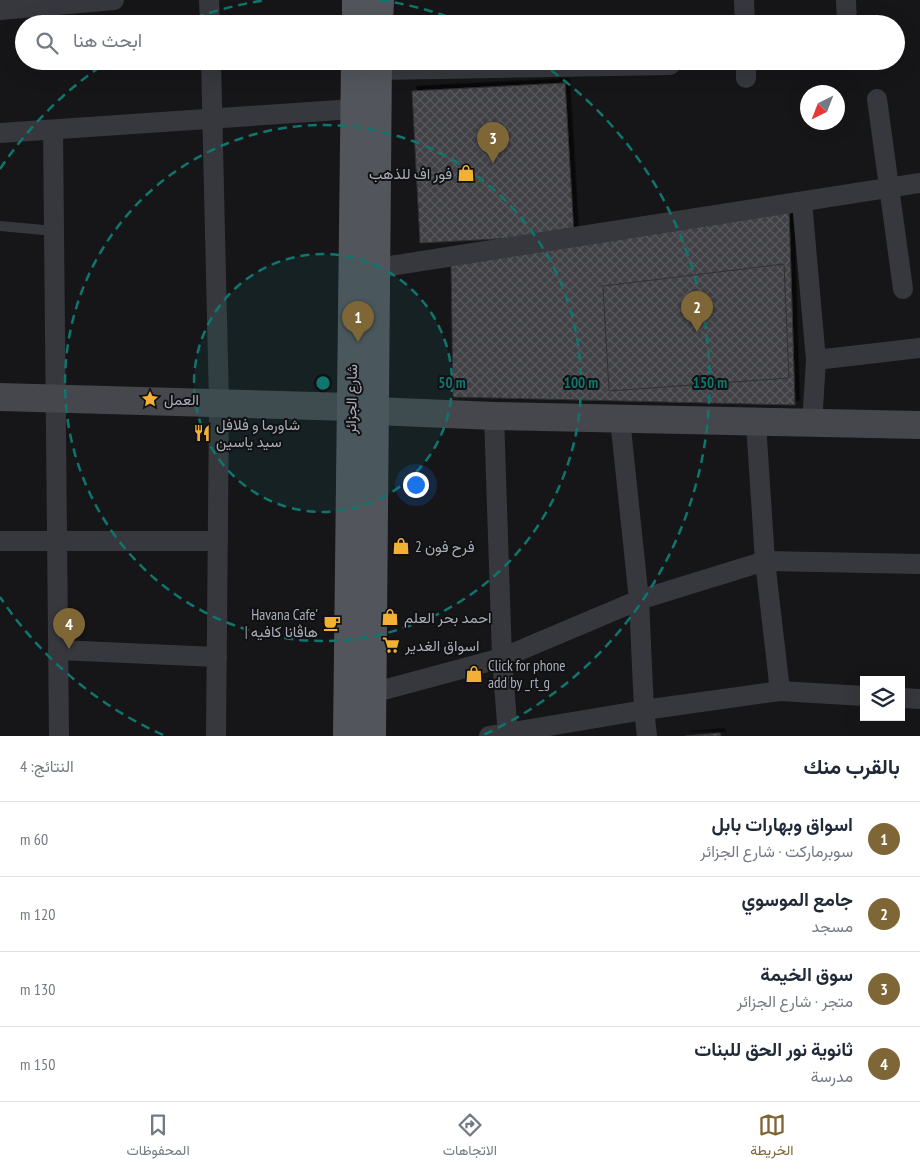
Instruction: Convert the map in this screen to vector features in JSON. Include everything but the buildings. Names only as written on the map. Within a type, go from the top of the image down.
[{"type":"main road","points":[[356,0],[356,15]]},
{"type":"main road","points":[[379,15],[380,0]]},
{"type":"main road","name":"شارع الجزائر","points":[[368,70],[354,109],[372,736]]},
{"type":"main road","name":"شارع الجزائر","points":[[347,736],[363,409],[377,268],[370,70]]},
{"type":"street","points":[[0,10],[114,0]]},
{"type":"street","points":[[210,0],[210,15]]},
{"type":"street","points":[[744,0],[745,15]]},
{"type":"street","points":[[846,0],[847,15]]},
{"type":"street","points":[[211,70],[219,404],[216,736]]},
{"type":"street","points":[[877,99],[903,289]]},
{"type":"street","points":[[0,134],[354,109]]},
{"type":"street","points":[[53,130],[59,736]]},
{"type":"street","points":[[377,268],[920,183]]},
{"type":"street","points":[[802,202],[816,360],[812,424]]},
{"type":"street","points":[[816,360],[920,348]]},
{"type":"street","points":[[0,397],[363,409],[494,416],[920,425]]},
{"type":"street","points":[[494,416],[502,658],[502,735],[644,710],[780,691],[860,696]]},
{"type":"street","points":[[620,419],[639,600],[647,736]]},
{"type":"street","points":[[756,423],[765,561],[780,691]]},
{"type":"street","points":[[0,541],[218,541]]},
{"type":"street","points":[[372,692],[502,658],[639,600],[765,561],[920,564]]},
{"type":"street","points":[[58,650],[217,657]]},
{"type":"street","points":[[905,698],[920,699]]},
{"type":"lane","points":[[0,226],[54,231]]},
{"type":"place","name":"سوق الخيمة","points":[[493,163]]},
{"type":"place","name":"فور اف للذهب","points":[[466,173]]},
{"type":"place","name":"جامع الموسوي","points":[[697,332]]},
{"type":"place","name":"اسواق وبهارات بابل","points":[[358,342]]},
{"type":"place","name":"العمل","points":[[150,399]]},
{"type":"place","name":"شاورما و فلافل سيد ياسين","points":[[202,433]]},
{"type":"place","name":"فرح فون 2","points":[[401,546]]},
{"type":"place","name":"احمد بحر العلم","points":[[390,617]]},
{"type":"place","name":"Havana Cafe' | هاڤانا كافيه","points":[[332,623]]},
{"type":"place","name":"اسواق الغدير","points":[[391,645]]},
{"type":"place","name":"ثانوية نور الحق للبنات","points":[[69,649]]},
{"type":"place","name":"Click for phone add by _rt_g","points":[[474,674]]}]
